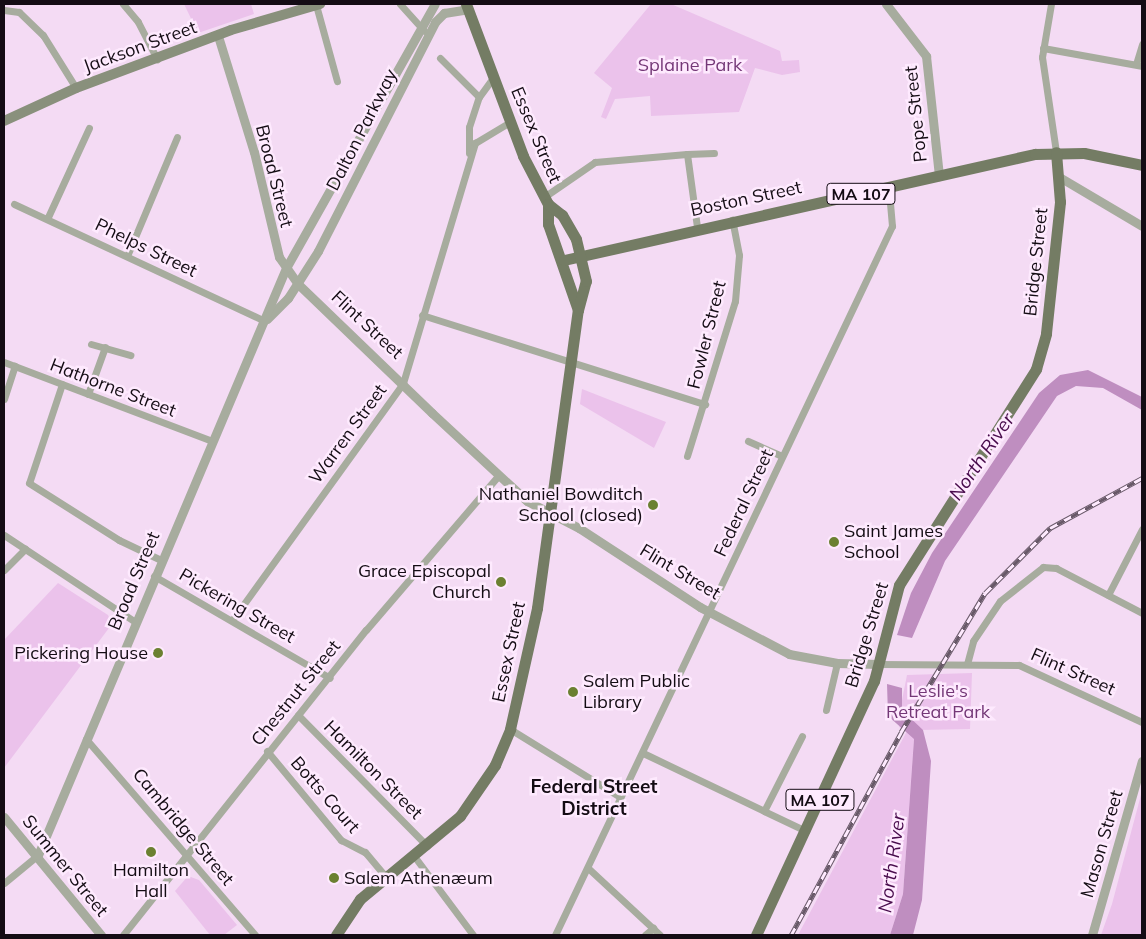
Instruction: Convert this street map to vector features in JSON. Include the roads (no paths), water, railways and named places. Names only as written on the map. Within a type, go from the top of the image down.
[{"type":"main road","name":"Jackson Street","points":[[4,121],[76,88],[218,36],[318,4]]},
{"type":"main road","name":"Essex Street","points":[[467,6],[510,122],[546,201],[548,224],[564,260],[578,310]]},
{"type":"main road","name":"Boston Street","points":[[564,260],[696,227],[1056,152],[1142,165]]},
{"type":"main road","name":"Bridge Street","points":[[756,935],[806,831],[879,664],[887,616],[906,570],[1036,369],[1046,334],[1061,178],[1056,152]]},
{"type":"main road","name":"Essex Street","points":[[336,935],[360,899],[385,876],[427,846],[471,803],[495,765],[510,729],[530,650],[578,310],[586,282],[582,255],[562,215],[546,201]]},
{"type":"street","points":[[123,4],[138,22],[157,59]]},
{"type":"street","points":[[318,4],[337,81]]},
{"type":"street","points":[[400,4],[428,35]]},
{"type":"street","name":"Dalton Parkway","points":[[286,268],[420,25],[435,4]]},
{"type":"street","name":"Pope Street","points":[[886,4],[926,56],[939,176]]},
{"type":"street","points":[[1051,4],[1043,48],[1056,152]]},
{"type":"street","name":"Dalton Parkway","points":[[298,284],[428,35],[440,16],[467,6]]},
{"type":"street","points":[[4,10],[19,12],[43,35],[76,88]]},
{"type":"street","name":"Broad Street","points":[[38,855],[134,621],[265,321],[286,268],[270,231],[254,152],[218,36]]},
{"type":"street","points":[[1043,48],[1139,65],[1142,44]]},
{"type":"street","points":[[440,58],[479,97]]},
{"type":"street","name":"Warren Street","points":[[469,158],[469,127],[479,97],[493,78]]},
{"type":"street","name":"Warren Street","points":[[233,619],[403,383],[469,158],[484,134],[510,122]]},
{"type":"street","points":[[48,217],[89,128]]},
{"type":"street","points":[[127,256],[177,138]]},
{"type":"street","points":[[546,201],[595,162],[714,152]]},
{"type":"street","points":[[687,154],[696,227]]},
{"type":"street","points":[[1061,178],[1142,226]]},
{"type":"street","name":"Federal Street","points":[[556,935],[892,226],[889,188]]},
{"type":"street","name":"Phelps Street","points":[[14,204],[48,217],[265,321]]},
{"type":"street","name":"Fowler Street","points":[[686,456],[705,404],[734,301],[739,254],[732,220]]},
{"type":"street","name":"Flint Street","points":[[286,268],[298,284],[527,501],[550,513],[709,611],[789,654],[837,663],[967,664],[1029,668],[1142,722]]},
{"type":"street","name":"Broad Street","points":[[265,321],[298,284]]},
{"type":"street","points":[[422,315],[705,404]]},
{"type":"street","points":[[91,344],[105,346],[130,355]]},
{"type":"street","points":[[88,394],[105,346]]},
{"type":"street","name":"Hathorne Street","points":[[4,362],[212,441]]},
{"type":"street","points":[[4,398],[14,366]]},
{"type":"street","points":[[62,384],[29,483],[119,540],[161,560]]},
{"type":"street","points":[[748,441],[782,456]]},
{"type":"street","name":"Chestnut Street","points":[[123,935],[268,751],[499,475]]},
{"type":"street","points":[[1108,595],[1142,529]]},
{"type":"street","points":[[4,535],[134,621]]},
{"type":"street","points":[[4,570],[25,549]]},
{"type":"street","points":[[967,664],[972,641],[994,608],[1038,570],[1056,568],[1142,613]]},
{"type":"street","name":"Pickering Street","points":[[154,576],[233,619],[330,678]]},
{"type":"street","points":[[826,710],[837,663]]},
{"type":"street","name":"Hamilton Street","points":[[298,715],[427,846]]},
{"type":"street","points":[[510,729],[620,797]]},
{"type":"street","points":[[764,811],[802,736]]},
{"type":"street","name":"Cambridge Street","points":[[86,739],[255,935]]},
{"type":"street","name":"Botts Court","points":[[268,751],[341,840],[364,852],[385,876]]},
{"type":"street","points":[[642,753],[806,831]]},
{"type":"street","name":"Mason Street","points":[[1092,935],[1142,761]]},
{"type":"street","name":"Summer Street","points":[[4,816],[38,855],[101,935]]},
{"type":"street","points":[[4,883],[38,855]]},
{"type":"street","points":[[414,856],[473,935]]},
{"type":"street","points":[[588,868],[660,935]]},
{"type":"street","points":[[88,920],[94,935]]},
{"type":"street","points":[[645,935],[653,928]]},
{"type":"railway","points":[[791,935],[901,732],[985,593],[1050,528],[1142,478]]},
{"type":"place","name":"Nathaniel Bowditch School (closed)","points":[[653,505]]},
{"type":"place","name":"Saint James School","points":[[834,542]]},
{"type":"place","name":"Grace Episcopal Church","points":[[501,582]]},
{"type":"place","name":"Pickering House","points":[[158,653]]},
{"type":"place","name":"Salem Public Library","points":[[573,692]]},
{"type":"place","name":"Hamilton Hall","points":[[151,852]]},
{"type":"place","name":"Salem Athenæum","points":[[334,878]]},
{"type":"district","name":"Federal Street District","points":[[594,798]]},
{"type":"park label","name":"Splaine Park","points":[[690,65]]},
{"type":"park label","name":"Leslie's Retreat Park","points":[[938,702]]},
{"type":"water label","name":"North River","points":[[982,457]]},
{"type":"water label","name":"North River","points":[[892,863]]}]
